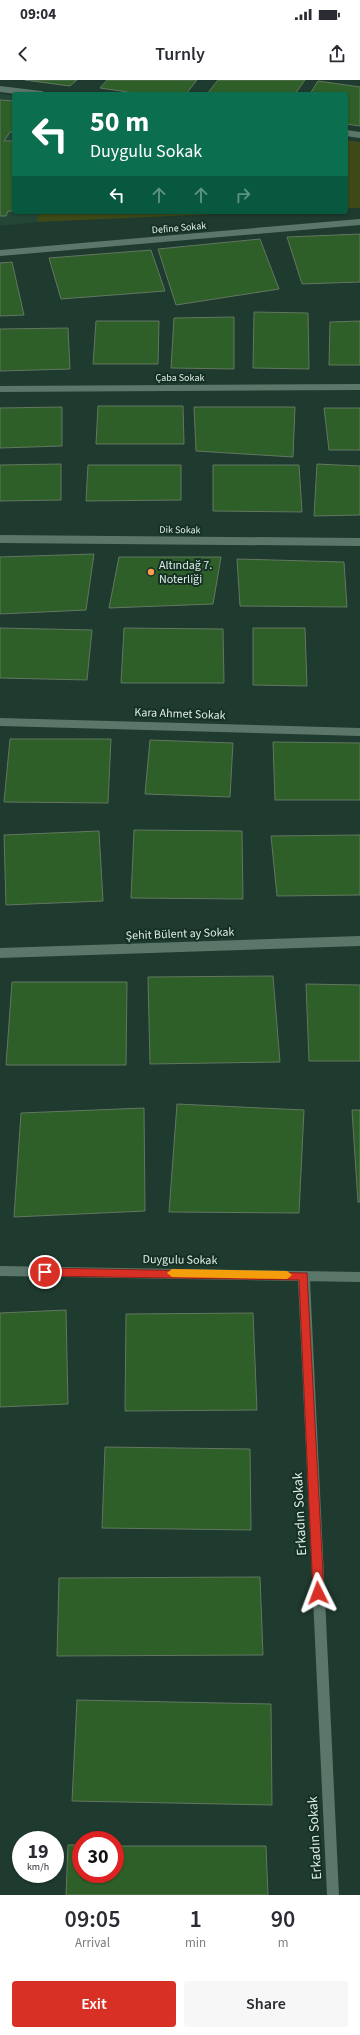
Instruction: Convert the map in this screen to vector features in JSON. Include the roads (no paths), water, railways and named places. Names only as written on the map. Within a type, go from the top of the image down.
[{"type":"street","points":[[0,89],[25,92]]},
{"type":"street","points":[[348,133],[360,134]]},
{"type":"street","name":"Define Sokak","points":[[0,253],[360,222]]},
{"type":"street","name":"Çaba Sokak","points":[[0,389],[360,387]]},
{"type":"street","name":"Dik Sokak","points":[[0,539],[360,542]]},
{"type":"street","name":"Kara Ahmet Sokak","points":[[0,722],[360,732]]},
{"type":"street","name":"Şehit Bülent ay Sokak","points":[[0,953],[360,941]]},
{"type":"street","name":"Duygulu Sokak","points":[[0,1272],[360,1276]]},
{"type":"street","name":"Erkadın Sokak","points":[[304,1276],[333,1895]]},
{"type":"place","name":"Altındağ 7. Noterliği","points":[[151,572]]}]
